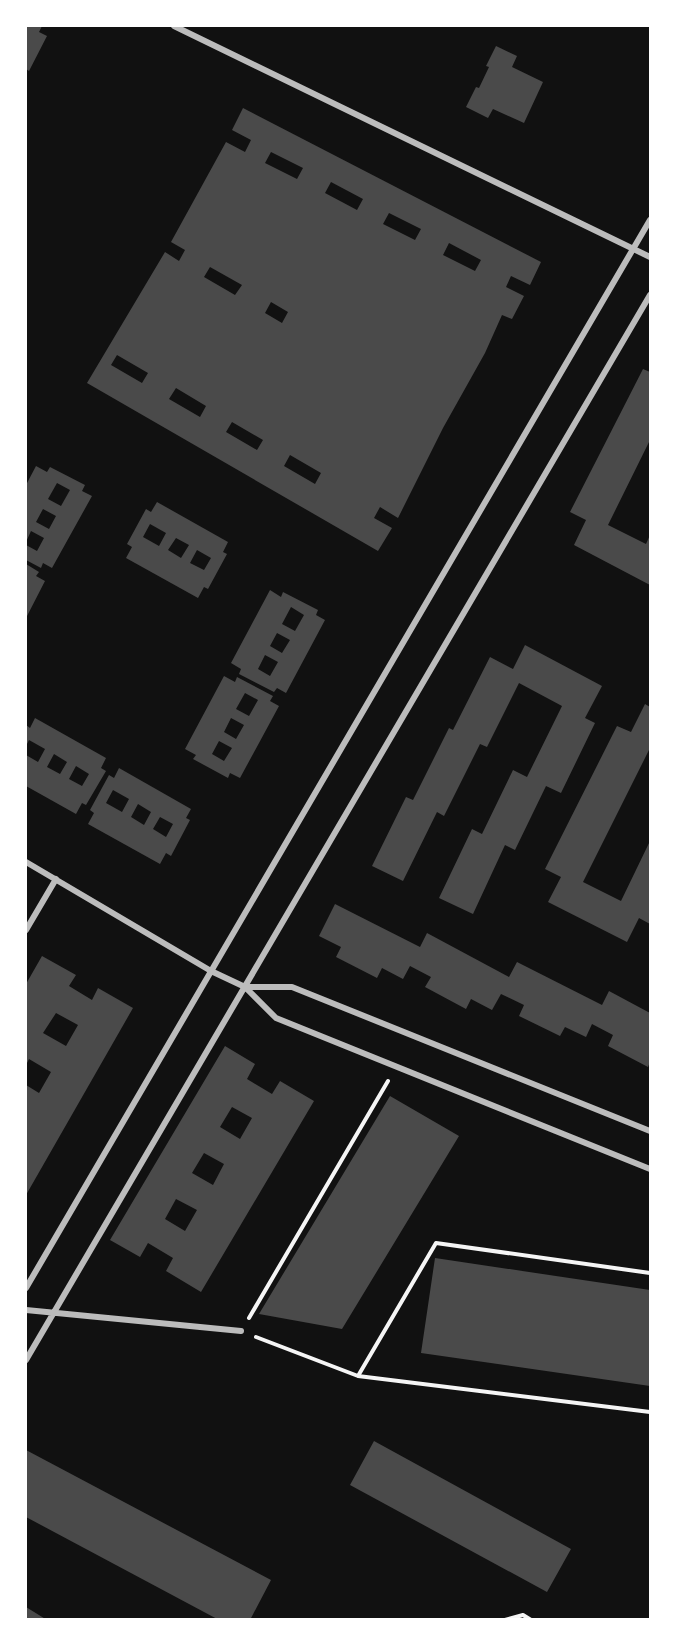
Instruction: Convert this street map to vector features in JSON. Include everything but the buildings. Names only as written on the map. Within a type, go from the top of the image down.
[{"type":"street","points":[[174,26],[651,257]]},
{"type":"street","points":[[26,1288],[651,220]]},
{"type":"street","points":[[26,1360],[651,295]]},
{"type":"street","points":[[26,862],[211,971],[245,987],[276,1018],[651,1169]]},
{"type":"street","points":[[26,930],[56,879]]},
{"type":"street","points":[[245,987],[292,987],[651,1131]]},
{"type":"street","points":[[26,1310],[241,1331]]},
{"type":"path","points":[[396,1068],[241,1331],[358,1376],[651,1412]]},
{"type":"path","points":[[358,1376],[436,1243],[651,1273]]},
{"type":"path","points":[[505,1620],[523,1615],[531,1620]]}]
